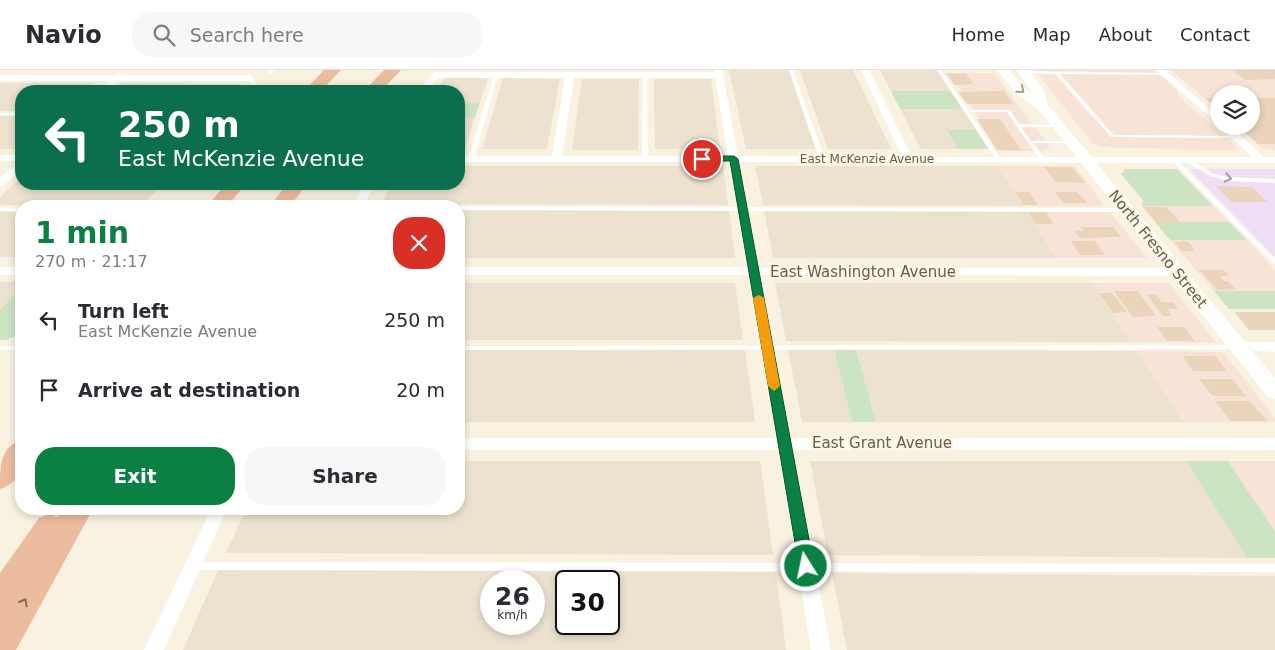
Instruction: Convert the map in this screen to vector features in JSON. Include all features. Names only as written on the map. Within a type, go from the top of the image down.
[{"type":"highway","points":[[307,85],[312,70]]},
{"type":"highway","points":[[310,85],[333,70]]},
{"type":"highway","points":[[364,85],[377,70]]},
{"type":"highway","points":[[378,85],[393,70]]},
{"type":"highway","points":[[222,200],[231,190]]},
{"type":"highway","points":[[285,200],[292,190]]},
{"type":"highway","points":[[0,477],[15,458]]},
{"type":"highway","points":[[0,600],[60,515]]},
{"type":"highway","points":[[0,644],[75,515]]},
{"type":"main road","name":"North Fresno Street","points":[[1003,70],[1019,90],[1042,106],[1275,392]]},
{"type":"main road","name":"North Fresno Street","points":[[1023,71],[1038,90],[1042,106]]},
{"type":"street","points":[[108,85],[125,70]]},
{"type":"street","points":[[865,70],[908,159]]},
{"type":"street","points":[[428,85],[436,75],[645,75],[719,72],[821,650]]},
{"type":"street","points":[[1162,72],[1210,114]]},
{"type":"street","points":[[557,159],[570,75]]},
{"type":"street","points":[[0,78],[250,78]]},
{"type":"street","points":[[1236,137],[1261,160]]},
{"type":"street","points":[[0,158],[15,158]]},
{"type":"street","name":"East McKenzie Avenue","points":[[465,158],[1275,160]]},
{"type":"street","points":[[0,183],[15,169]]},
{"type":"street","points":[[0,271],[15,271]]},
{"type":"street","name":"East Washington Avenue","points":[[465,272],[1177,272]]},
{"type":"street","points":[[1238,347],[1275,347]]},
{"type":"street","name":"East Grant Avenue","points":[[465,444],[1275,444]]},
{"type":"street","points":[[154,650],[216,515]]},
{"type":"lane","points":[[791,70],[822,159]]},
{"type":"lane","points":[[939,70],[998,159]]},
{"type":"lane","points":[[1101,70],[1108,73]]},
{"type":"lane","points":[[1023,71],[1057,73],[1162,72]]},
{"type":"lane","points":[[1057,73],[1113,136],[1236,137]]},
{"type":"lane","points":[[471,158],[496,75]]},
{"type":"lane","points":[[645,75],[645,159]]},
{"type":"lane","points":[[250,78],[255,85]]},
{"type":"lane","points":[[966,111],[1008,111],[1042,159]]},
{"type":"lane","points":[[0,114],[15,114]]},
{"type":"lane","points":[[1018,125],[1058,126]]},
{"type":"lane","points":[[1031,142],[1072,142]]},
{"type":"lane","points":[[1173,159],[1275,262]]},
{"type":"lane","points":[[1186,159],[1212,175],[1228,179],[1275,181]]},
{"type":"lane","points":[[465,208],[1126,210]]},
{"type":"lane","points":[[0,209],[15,210]]},
{"type":"lane","points":[[465,348],[1238,347]]},
{"type":"lane","points":[[0,348],[15,348]]},
{"type":"lane","points":[[193,566],[1275,568]]},
{"type":"shaded area","points":[[729,70],[789,70],[816,149],[746,149]]},
{"type":"shaded area","points":[[800,70],[853,70],[891,149],[828,149]]},
{"type":"shaded area","points":[[880,70],[941,70],[954,91],[891,91]]},
{"type":"shaded area","points":[[1035,70],[1154,70],[1178,91],[1178,96],[1210,124],[1210,135],[1223,135],[1238,148],[1236,150],[1203,150],[1101,147],[1092,143]]},
{"type":"shaded area","points":[[1171,70],[1275,70],[1275,150],[1262,148],[1247,135],[1260,135],[1260,85],[1210,85],[1210,103]]},
{"type":"shaded area","points":[[949,73],[994,73],[1050,147],[1044,151],[1001,151]]},
{"type":"shaded area","points":[[445,78],[488,78],[480,103],[465,103],[465,85],[440,85]]},
{"type":"shaded area","points":[[503,78],[560,79],[547,149],[482,149]]},
{"type":"shaded area","points":[[582,79],[639,79],[638,150],[572,150]]},
{"type":"shaded area","points":[[654,79],[711,79],[720,149],[655,149]]},
{"type":"shaded area","points":[[0,83],[95,83],[93,85],[15,85],[15,111],[0,111]]},
{"type":"shaded area","points":[[122,83],[248,85],[120,85]]},
{"type":"shaded area","points":[[900,109],[966,109],[979,130],[947,130],[958,149],[921,149]]},
{"type":"shaded area","points":[[0,116],[15,116],[15,149],[0,149]]},
{"type":"shaded area","points":[[465,117],[475,117],[465,149]]},
{"type":"shaded area","points":[[465,166],[723,166],[728,205],[465,204],[465,200],[384,200],[388,190],[465,190]]},
{"type":"shaded area","points":[[755,166],[998,166],[1023,206],[763,205]]},
{"type":"shaded area","points":[[998,166],[1075,166],[1103,204],[1099,206],[1023,206]]},
{"type":"shaded area","points":[[1189,169],[1275,169],[1275,257]]},
{"type":"shaded area","points":[[15,183],[15,190],[157,190],[148,200],[15,200],[15,205],[0,205],[0,197]]},
{"type":"shaded area","points":[[1142,206],[1213,206],[1229,222],[1155,222]]},
{"type":"shaded area","points":[[465,209],[729,210],[735,258],[465,258]]},
{"type":"shaded area","points":[[764,210],[1027,211],[1056,258],[773,258]]},
{"type":"shaded area","points":[[0,211],[15,211],[15,257],[0,257]]},
{"type":"shaded area","points":[[1027,211],[1110,212],[1147,258],[1056,258]]},
{"type":"shaded area","points":[[1170,240],[1247,240],[1275,270],[1275,291],[1214,291]]},
{"type":"shaded area","points":[[0,282],[15,282],[15,294],[0,310]]},
{"type":"shaded area","points":[[465,283],[735,283],[743,340],[465,340]]},
{"type":"shaded area","points":[[775,283],[1092,283],[1131,342],[786,341]]},
{"type":"shaded area","points":[[1092,283],[1169,283],[1216,343],[1131,342]]},
{"type":"shaded area","points":[[465,349],[745,350],[755,422],[465,422]]},
{"type":"shaded area","points":[[788,350],[834,350],[852,422],[802,422]]},
{"type":"shaded area","points":[[856,350],[1137,351],[1184,422],[876,422]]},
{"type":"shaded area","points":[[1137,351],[1223,352],[1275,418],[1275,422],[1184,422]]},
{"type":"shaded area","points":[[465,461],[760,461],[773,555],[226,553],[243,515],[465,515]]},
{"type":"shaded area","points":[[810,461],[1186,461],[1247,558],[828,555]]},
{"type":"shaded area","points":[[1228,461],[1275,461],[1275,531]]},
{"type":"shaded area","points":[[218,570],[480,571],[480,635],[545,635],[545,571],[555,571],[555,635],[620,635],[620,571],[776,572],[786,650],[183,650]]},
{"type":"shaded area","points":[[832,573],[1275,576],[1275,650],[847,650]]},
{"type":"green space","points":[[891,91],[954,91],[966,109],[900,109]]},
{"type":"green space","points":[[465,103],[480,103],[475,117],[465,117]]},
{"type":"green space","points":[[947,130],[979,130],[992,149],[958,149]]},
{"type":"green space","points":[[1125,169],[1177,169],[1213,206],[1142,206],[1143,200],[1121,174]]},
{"type":"green space","points":[[1155,222],[1229,222],[1247,240],[1170,240]]},
{"type":"green space","points":[[1214,291],[1275,291],[1275,309],[1229,309]]},
{"type":"green space","points":[[15,294],[15,336],[7,340],[0,340],[0,310]]},
{"type":"green space","points":[[834,350],[856,350],[876,422],[852,422]]},
{"type":"green space","points":[[1186,461],[1228,461],[1275,531],[1275,558],[1247,558]]},
{"type":"building","points":[[1232,70],[1275,70],[1275,79],[1245,80]]},
{"type":"building","points":[[946,73],[966,74],[973,84],[954,85]]},
{"type":"building","points":[[1004,91],[1013,104],[967,104],[958,92]]},
{"type":"building","points":[[1260,98],[1275,98],[1275,144],[1258,144],[1248,135],[1260,135]]},
{"type":"building","points":[[977,119],[1000,119],[1021,150],[997,150]]},
{"type":"building","points":[[1044,167],[1072,167],[1085,183],[1056,182]]},
{"type":"building","points":[[1216,186],[1252,187],[1268,202],[1232,202]]},
{"type":"building","points":[[1015,192],[1029,192],[1038,205],[1023,205]]},
{"type":"building","points":[[1055,192],[1076,192],[1088,203],[1063,203]]},
{"type":"building","points":[[1143,207],[1166,207],[1180,222],[1156,222]]},
{"type":"building","points":[[1028,212],[1046,212],[1054,224],[1035,224]]},
{"type":"building","points":[[1080,227],[1113,227],[1121,237],[1080,238],[1075,231],[1084,231]]},
{"type":"building","points":[[1071,241],[1095,241],[1105,255],[1080,255]]},
{"type":"building","points":[[1187,241],[1196,251],[1182,251],[1174,242]]},
{"type":"building","points":[[1200,270],[1224,270],[1229,276],[1220,276],[1224,281],[1228,281],[1236,290],[1217,290]]},
{"type":"building","points":[[1114,291],[1138,291],[1156,316],[1133,317]]},
{"type":"building","points":[[1099,293],[1112,293],[1127,312],[1113,313]]},
{"type":"building","points":[[1147,295],[1156,295],[1162,302],[1173,302],[1178,309],[1167,309],[1172,316],[1163,316]]},
{"type":"building","points":[[1234,312],[1275,312],[1275,330],[1249,330]]},
{"type":"building","points":[[1157,327],[1184,327],[1195,341],[1167,341]]},
{"type":"building","points":[[1183,356],[1215,356],[1227,371],[1193,371]]},
{"type":"building","points":[[1199,379],[1232,379],[1246,396],[1213,396]]},
{"type":"building","points":[[1215,401],[1249,401],[1268,421],[1230,421]]},
{"type":"slow traffic","points":[[759,298],[774,386]]},
{"type":"route","points":[[702,159],[734,159],[806,566]]}]
